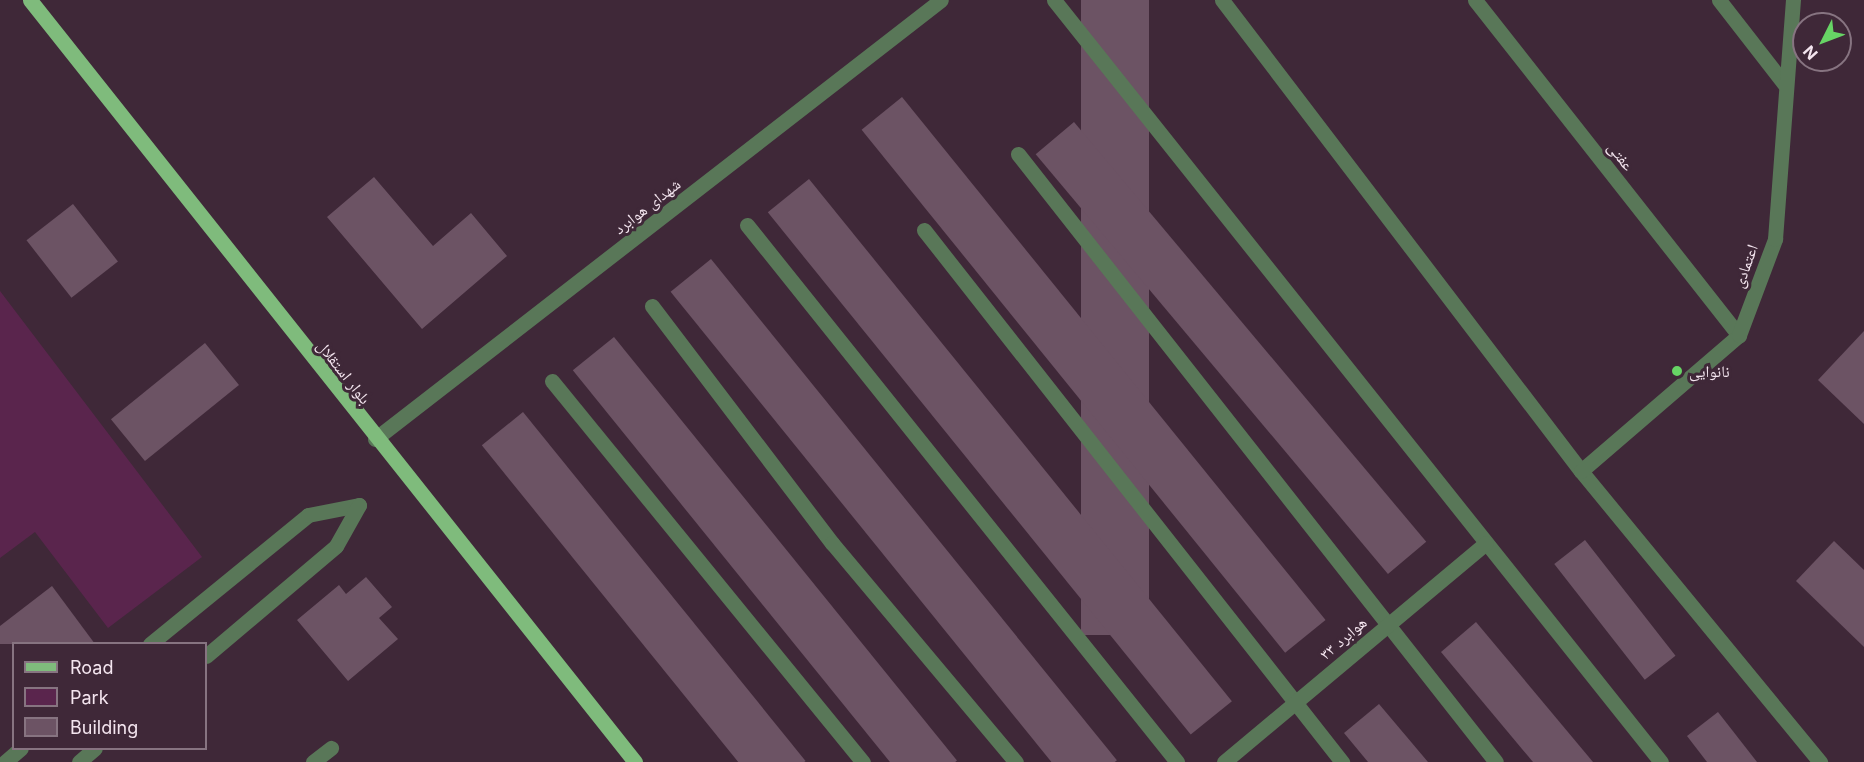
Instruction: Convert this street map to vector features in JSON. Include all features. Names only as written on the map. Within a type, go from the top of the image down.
[{"type":"main road","name":"بلوار استقلال","points":[[30,0],[375,440],[635,762]]},
{"type":"street","name":"شهدای هوابرد","points":[[375,440],[941,0]]},
{"type":"street","points":[[1054,0],[1661,762]]},
{"type":"street","points":[[1222,0],[1581,471],[1820,762]]},
{"type":"street","name":"عفتی","points":[[1475,0],[1739,335]]},
{"type":"street","points":[[1719,0],[1786,86]]},
{"type":"street","name":"اعتمادی","points":[[1581,471],[1739,335],[1774,239],[1793,0]]},
{"type":"street","points":[[1018,154],[1385,626],[1496,762]]},
{"type":"street","points":[[747,225],[1178,762]]},
{"type":"street","points":[[924,230],[1342,762]]},
{"type":"street","points":[[652,306],[832,543],[1016,762]]},
{"type":"street","points":[[552,381],[864,762]]},
{"type":"street","points":[[152,642],[308,515],[359,505],[336,546],[207,655]]},
{"type":"street","name":"۳۳ هوابرد","points":[[1224,762],[1486,543]]},
{"type":"street","points":[[313,762],[331,748]]},
{"type":"street","points":[[5,762],[19,750]]},
{"type":"street","points":[[79,762],[96,754]]},
{"type":"green space","points":[[0,291],[202,557],[108,628],[35,532],[0,558]]},
{"type":"building","points":[[1081,0],[1149,0],[1149,635],[1081,635]]},
{"type":"building","points":[[902,97],[1326,620],[1285,653],[862,130]]},
{"type":"building","points":[[1074,122],[1426,542],[1388,574],[1036,154]]},
{"type":"building","points":[[374,177],[433,246],[471,213],[507,256],[422,329],[327,217]]},
{"type":"building","points":[[809,179],[1232,701],[1191,735],[768,212]]},
{"type":"building","points":[[73,204],[118,262],[71,298],[27,240]]},
{"type":"building","points":[[711,259],[1117,760],[1051,762],[671,292]]},
{"type":"building","points":[[1864,331],[1864,424],[1818,380]]},
{"type":"building","points":[[614,337],[957,761],[890,762],[573,370]]},
{"type":"building","points":[[205,343],[239,385],[145,461],[111,419]]},
{"type":"building","points":[[523,412],[806,761],[738,762],[482,445]]},
{"type":"building","points":[[1585,540],[1676,656],[1645,680],[1554,564]]},
{"type":"building","points":[[1834,541],[1864,570],[1864,647],[1796,581]]},
{"type":"building","points":[[366,577],[392,607],[379,618],[398,639],[348,681],[297,620],[339,585],[346,594]]},
{"type":"building","points":[[52,586],[94,642],[0,644],[0,626]]},
{"type":"building","points":[[1476,622],[1593,762],[1533,762],[1441,652]]},
{"type":"building","points":[[1379,704],[1428,762],[1368,762],[1344,733]]},
{"type":"building","points":[[1718,712],[1757,762],[1707,762],[1687,736]]},
{"type":"place","name":"نانوایی","points":[[1677,371]]}]
